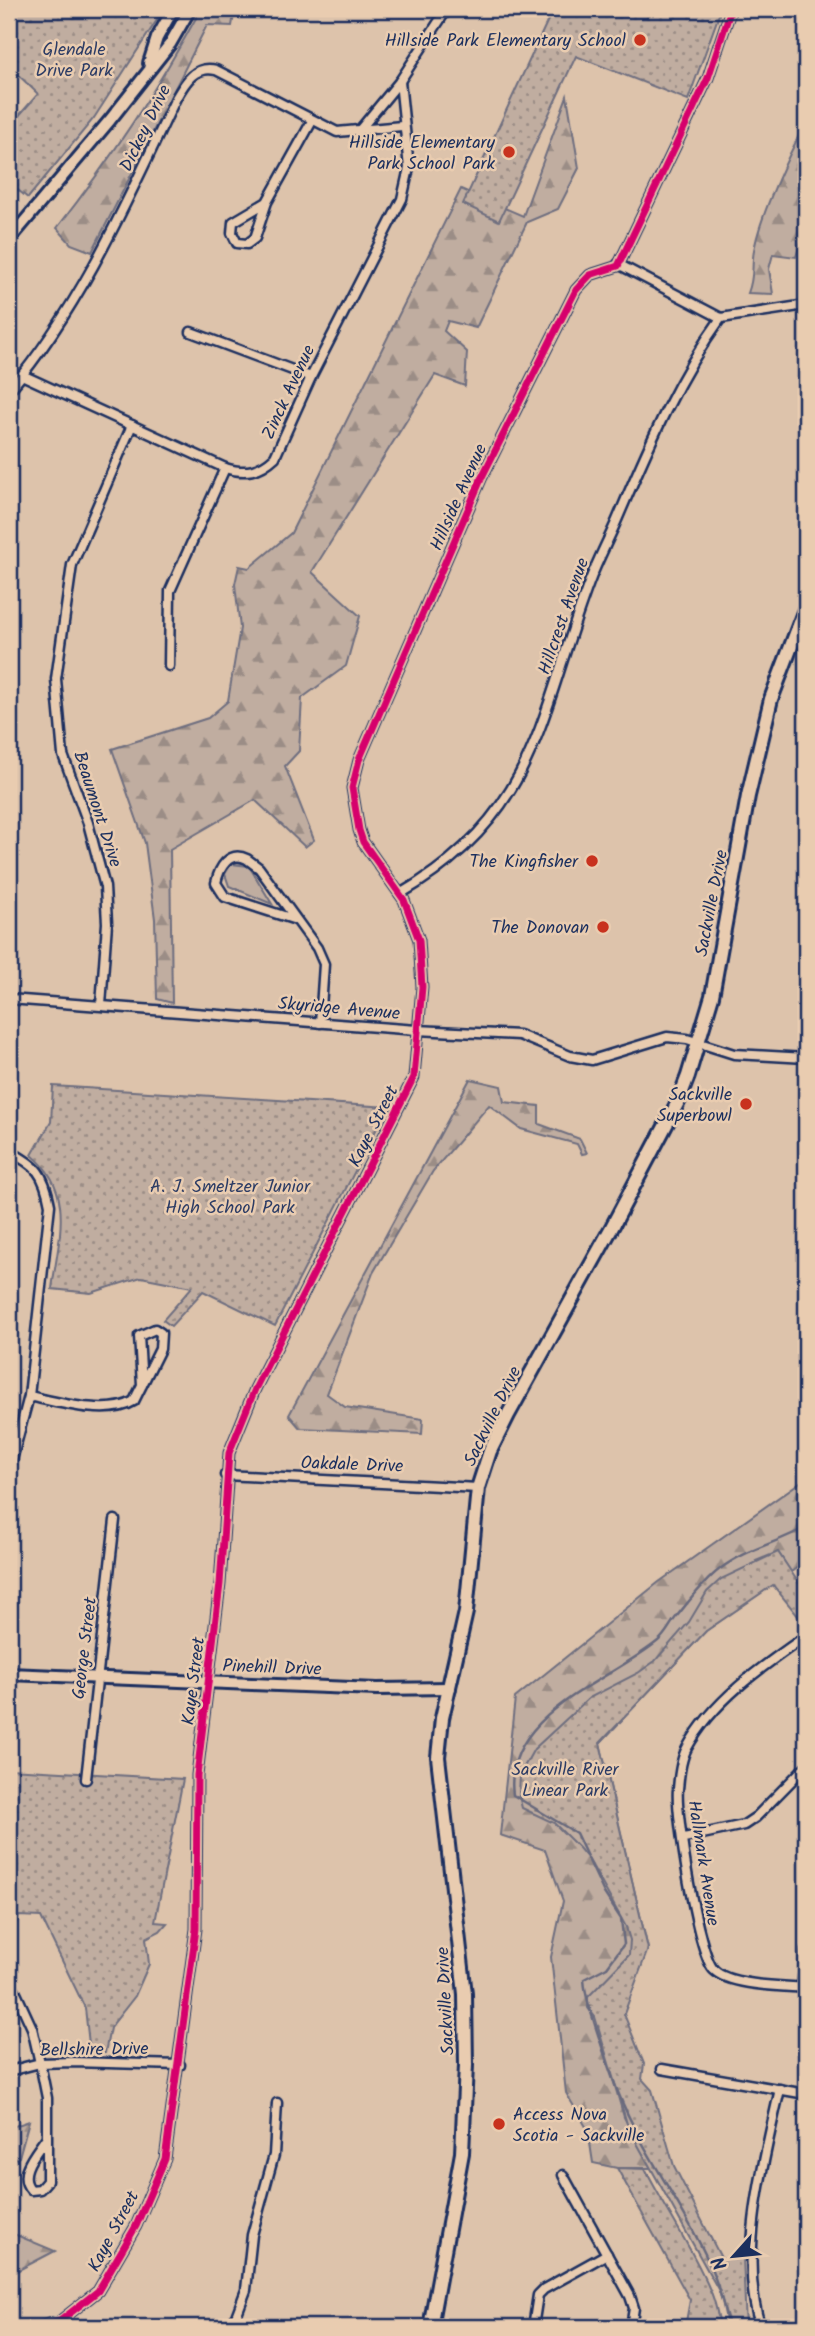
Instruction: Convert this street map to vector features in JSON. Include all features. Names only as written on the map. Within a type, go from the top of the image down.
[{"type":"main road","name":"Sackville Drive","points":[[430,2327],[462,2153],[466,2065],[465,1994],[438,1757],[442,1718],[466,1612],[478,1488],[490,1451],[508,1415],[678,1102],[712,996],[757,752],[776,682],[806,607]]},
{"type":"street","points":[[147,69],[157,38],[173,9]]},
{"type":"street","points":[[9,240],[110,121],[147,69],[170,44],[190,9]]},
{"type":"street","points":[[358,132],[400,81],[447,9]]},
{"type":"street","points":[[731,9],[708,78],[618,264],[720,318],[806,305]]},
{"type":"street","name":"Dickey Drive","points":[[9,391],[98,258],[189,77],[206,67],[216,70],[312,121],[337,131],[358,132],[402,126]]},
{"type":"street","name":"Zinck Avenue","points":[[22,375],[225,468],[239,472],[256,470],[275,457],[311,377],[402,199],[409,168],[402,126],[400,81]]},
{"type":"street","points":[[267,202],[233,222],[232,233],[237,243],[247,244],[255,238],[267,202],[312,121]]},
{"type":"street","name":"Hillside Avenue","points":[[417,1030],[422,960],[414,922],[400,894],[363,842],[355,819],[352,788],[359,760],[482,477],[576,290],[590,275],[618,264]]},
{"type":"street","name":"Hillcrest Avenue","points":[[400,894],[426,879],[474,839],[518,780],[536,743],[590,580],[646,451],[703,342],[720,318]]},
{"type":"street","points":[[191,332],[311,377]]},
{"type":"street","name":"Beaumont Drive","points":[[101,1005],[107,923],[105,887],[88,822],[62,755],[56,679],[72,565],[132,425]]},
{"type":"street","points":[[169,666],[170,591],[225,468]]},
{"type":"street","points":[[296,920],[225,897],[216,883],[220,867],[229,859],[242,856],[247,859],[258,868],[306,930],[324,964],[320,1023]]},
{"type":"street","name":"Skyridge Avenue","points":[[9,999],[417,1030],[519,1035],[570,1056],[592,1060],[667,1037],[699,1042],[734,1054],[806,1058]]},
{"type":"street","name":"Kaye Street","points":[[39,2327],[60,2321],[98,2291],[131,2236],[165,2159],[180,2065],[196,1929],[197,1775],[220,1584],[226,1475],[235,1434],[255,1389],[410,1087],[417,1030]]},
{"type":"street","points":[[9,1151],[38,1170],[46,1181],[50,1205],[29,1396],[9,1471]]},
{"type":"street","points":[[29,1396],[70,1404],[119,1408],[134,1401],[142,1385],[160,1349],[161,1333],[155,1329],[139,1336],[142,1385]]},
{"type":"street","name":"Oakdale Drive","points":[[226,1475],[478,1488]]},
{"type":"street","name":"George Street","points":[[86,1779],[115,1520]]},
{"type":"street","name":"Hallmark Avenue","points":[[806,1636],[735,1689],[687,1748],[677,1791],[696,1926],[706,1959],[715,1971],[730,1979],[804,1988],[806,1950]]},
{"type":"street","name":"Pinehill Drive","points":[[9,1674],[450,1688]]},
{"type":"street","points":[[684,1838],[744,1825],[756,1818],[806,1766]]},
{"type":"street","points":[[9,1978],[32,2028],[47,2098],[47,2181],[40,2189],[31,2190],[25,2181],[26,2174],[46,2138]]},
{"type":"street","name":"Bellshire Drive","points":[[9,2071],[40,2063],[180,2065]]},
{"type":"street","points":[[662,2069],[806,2094]]},
{"type":"street","points":[[764,2327],[760,2325],[755,2309],[753,2255],[756,2206],[780,2090]]},
{"type":"street","points":[[232,2327],[246,2290],[251,2235],[274,2155],[277,2103]]},
{"type":"street","points":[[563,2175],[630,2296],[634,2308],[631,2327]]},
{"type":"street","points":[[533,2327],[538,2295],[544,2289],[607,2254]]},
{"type":"green space","name":"Glendale Drive Park","points":[[9,9],[164,9],[94,118],[28,198],[9,183],[9,127],[38,94],[9,66]]},
{"type":"green space","points":[[201,9],[235,9],[232,26],[207,25],[92,252],[71,244],[57,228],[134,121]]},
{"type":"green space","name":"Hillside Elementary Park School Park","points":[[553,9],[721,9],[688,100],[576,56],[499,221],[463,204]]},
{"type":"green space","points":[[567,96],[579,168],[558,209],[527,222],[476,328],[448,321],[444,331],[467,352],[465,386],[435,375],[312,572],[360,616],[346,666],[302,698],[299,751],[285,766],[314,840],[305,847],[255,800],[170,849],[172,1003],[157,999],[155,919],[145,843],[112,749],[208,718],[228,701],[240,628],[235,584],[239,566],[249,568],[291,533],[461,189],[523,216]]},
{"type":"green space","points":[[806,122],[806,224],[796,257],[773,254],[769,269],[773,294],[748,293],[754,250],[763,219],[783,168]]},
{"type":"green space","points":[[231,864],[249,866],[272,904],[229,886],[225,874]]},
{"type":"green space","points":[[470,1079],[501,1086],[504,1102],[539,1106],[539,1124],[580,1139],[587,1153],[582,1154],[577,1144],[521,1129],[489,1105],[433,1171],[373,1273],[327,1394],[345,1407],[423,1419],[422,1434],[300,1428],[289,1415]]},
{"type":"green space","name":"A. J. Smeltzer Junior High School Park","points":[[53,1086],[388,1107],[275,1326],[203,1291],[171,1326],[163,1320],[192,1287],[141,1277],[91,1293],[52,1289],[60,1235],[59,1201],[55,1185],[46,1169],[32,1155],[51,1122]]},
{"type":"green space","points":[[806,1478],[806,1561],[791,1572],[778,1552],[756,1561],[773,1584],[706,1631],[600,1743],[648,1949],[589,2009],[595,2017],[624,2117],[651,2168],[617,2168],[593,2163],[588,2130],[566,2093],[551,1957],[563,1901],[545,1850],[500,1835],[515,1698],[659,1582]]},
{"type":"green space","name":"Sackville River Linear Park","points":[[778,1552],[806,1594],[806,1626],[773,1585],[706,1631],[600,1743],[648,1949],[624,2014],[644,2064],[642,2079],[652,2090],[674,2166],[722,2260],[743,2256],[746,2327],[730,2327],[719,2291],[628,2127],[595,2017],[588,2008],[588,1997],[629,1955],[630,1940],[626,1927],[589,1860],[579,1848],[554,1823],[522,1808],[519,1796],[520,1774],[534,1749],[589,1698],[638,1673],[655,1661],[689,1622],[707,1592],[721,1579]]},
{"type":"green space","points":[[9,1769],[183,1779],[155,1922],[167,1923],[160,1931],[146,1938],[149,1964],[135,1996],[110,2028],[105,2053],[90,2053],[85,2008],[41,1917],[19,1916],[9,1943],[13,1916],[9,1916]]},
{"type":"green space","points":[[29,2121],[19,2157],[9,2162],[9,2128]]},
{"type":"green space","points":[[617,2168],[645,2169],[703,2274],[714,2299],[721,2327],[685,2327],[690,2300]]},
{"type":"green space","points":[[9,2232],[55,2251],[9,2275]]},
{"type":"waterway","points":[[727,2327],[722,2300],[702,2248],[627,2113],[612,2076],[585,1991],[584,1979],[607,1967],[624,1944],[621,1919],[604,1893],[576,1833],[513,1795],[514,1767],[524,1743],[541,1722],[563,1703],[658,1641],[692,1597],[714,1574],[740,1556],[806,1527]]},
{"type":"cycle path","points":[[39,2327],[60,2321],[98,2291],[136,2226],[165,2159],[196,1929],[197,1775],[220,1584],[229,1453],[255,1389],[414,1077],[422,987],[419,940],[404,900],[363,842],[352,788],[359,760],[482,477],[576,290],[590,275],[618,266],[708,78],[731,9]]},
{"type":"place","name":"Hillside Park Elementary School","points":[[640,40]]},
{"type":"place","name":"Hillside Elementary Park School Park","points":[[509,152]]},
{"type":"place","name":"The Kingfisher","points":[[592,861]]},
{"type":"place","name":"The Donovan","points":[[603,927]]},
{"type":"place","name":"Sackville Superbowl","points":[[746,1104]]},
{"type":"place","name":"Access Nova Scotia - Sackville","points":[[499,2124]]}]
